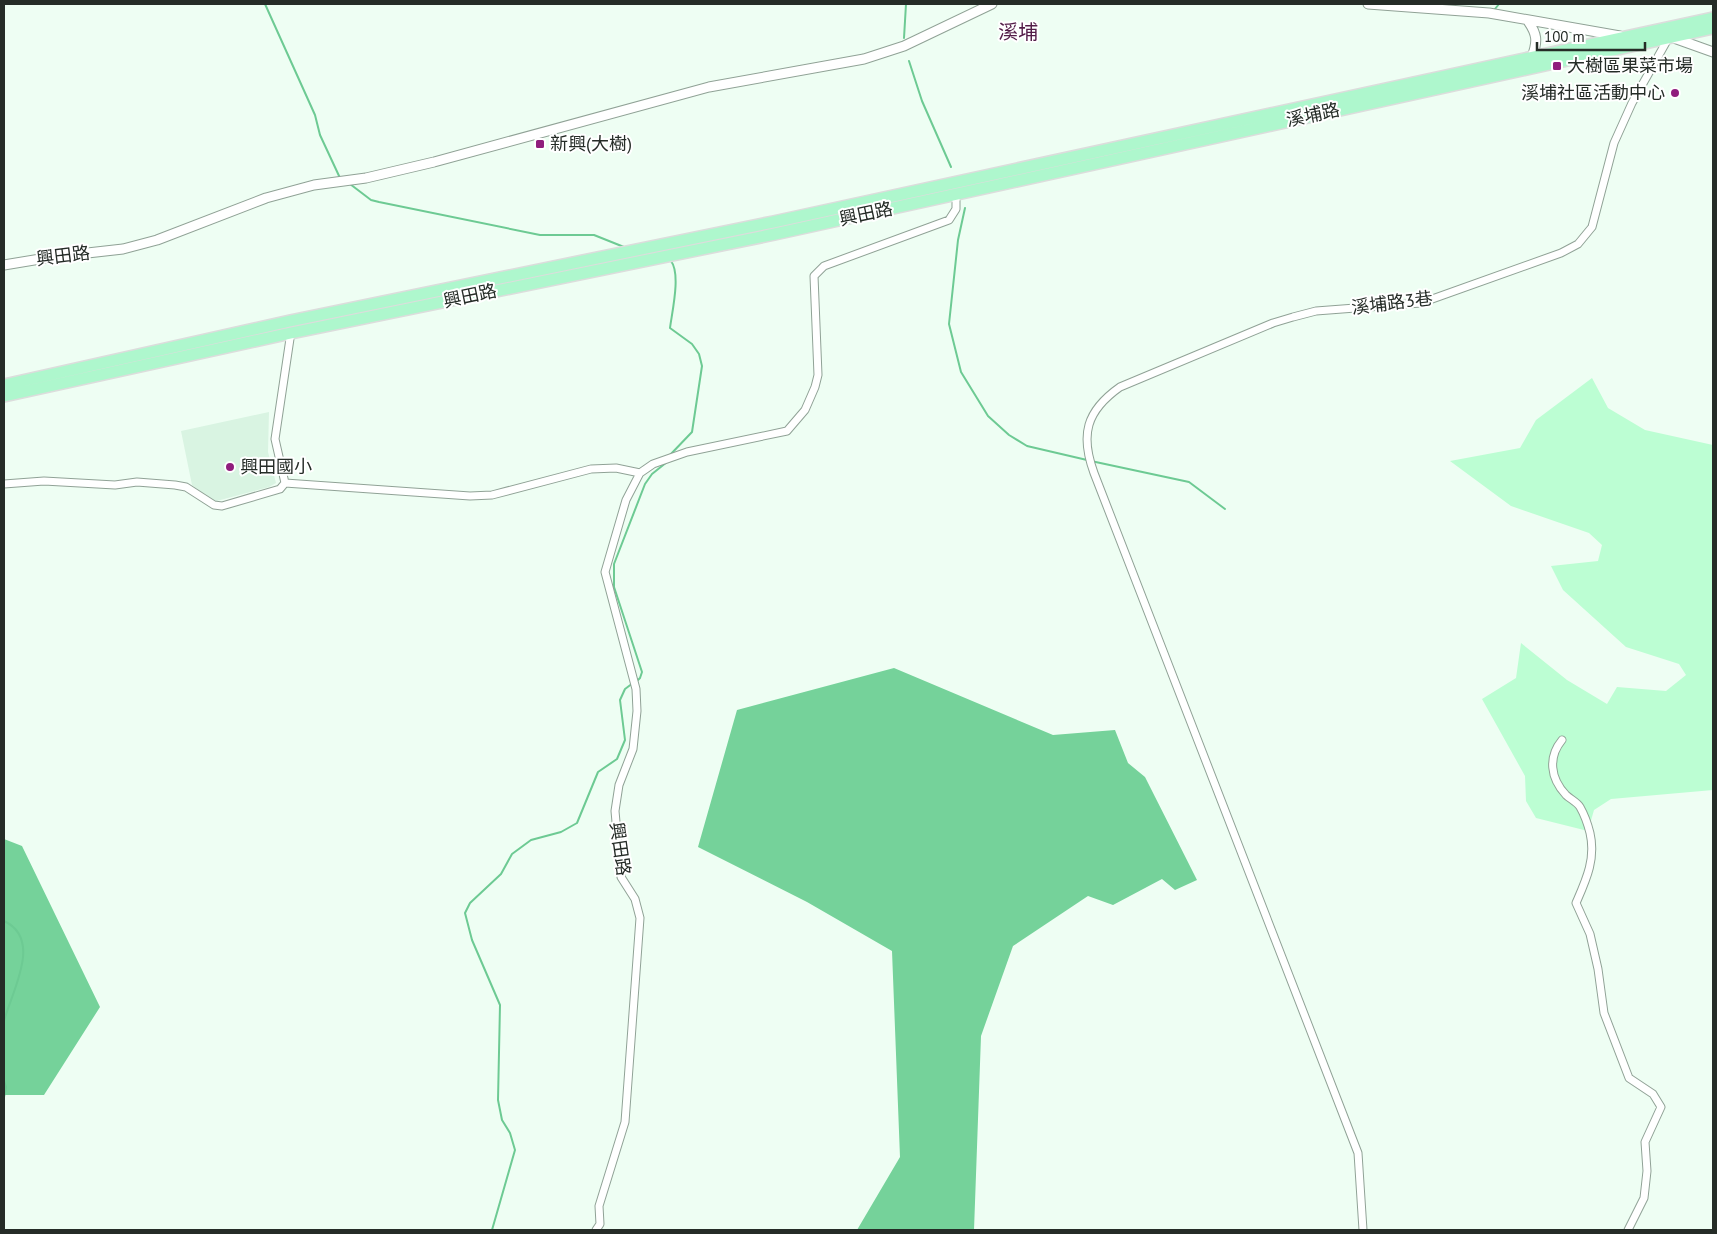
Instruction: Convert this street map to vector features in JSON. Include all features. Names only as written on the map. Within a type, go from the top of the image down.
[{"type":"main road","name":"溪埔路","points":[[954,183],[1713,18]]},
{"type":"main road","name":"溪埔路","points":[[957,194],[1669,36],[1713,28]]},
{"type":"main road","name":"興田路","points":[[4,396],[290,327],[954,183]]},
{"type":"main road","name":"興田路","points":[[4,385],[957,194]]},
{"type":"street","name":"興田路","points":[[4,265],[52,257],[123,249],[158,240],[275,195],[314,185],[366,178],[434,162],[709,87],[864,59],[904,46],[992,4]]},
{"type":"street","name":"溪埔路","points":[[1368,4],[1489,13],[1623,37],[1669,36],[1713,52]]},
{"type":"street","points":[[1528,20],[1537,40],[1532,57]]},
{"type":"street","name":"溪埔路3巷","points":[[1363,1230],[1358,1152],[1090,464],[1087,451],[1087,432],[1095,410],[1105,397],[1128,383],[1273,323],[1316,311],[1421,303],[1561,253],[1578,244],[1592,227],[1606,165],[1622,124],[1669,36]]},
{"type":"street","points":[[954,183],[957,194]]},
{"type":"street","name":"興田路","points":[[596,1230],[600,1224],[599,1206],[625,1122],[640,918],[635,899],[621,876],[615,811],[618,785],[634,749],[637,710],[636,689],[605,572],[626,500],[640,473],[668,457],[779,434],[792,426],[805,410],[818,375],[812,285],[818,270],[949,220],[956,209],[957,194]]},
{"type":"street","points":[[4,484],[44,481],[115,485],[137,482],[175,485],[186,487],[214,505],[222,506],[280,490],[285,483],[275,439],[290,327]]},
{"type":"street","points":[[285,483],[470,496],[492,495],[591,470],[616,468],[640,473]]},
{"type":"street","points":[[1562,740],[1554,749],[1551,764],[1555,778],[1565,794],[1580,806],[1590,834],[1591,870],[1576,903],[1590,934],[1598,969],[1604,1013],[1629,1078],[1653,1094],[1661,1107],[1645,1142],[1647,1171],[1644,1198],[1628,1230]]},
{"type":"shaded area","name":"興田國小","points":[[269,412],[268,452],[276,483],[269,487],[213,502],[192,485],[181,431]]},
{"type":"green space","points":[[1592,378],[1608,408],[1645,430],[1713,445],[1713,790],[1611,799],[1594,810],[1588,831],[1536,818],[1526,801],[1525,776],[1482,699],[1516,678],[1521,643],[1567,680],[1607,704],[1617,687],[1666,691],[1686,675],[1679,664],[1626,647],[1563,590],[1551,566],[1598,561],[1602,545],[1589,533],[1511,506],[1450,461],[1520,448],[1536,420]]},
{"type":"green space","points":[[894,668],[1053,735],[1115,730],[1128,763],[1145,777],[1197,880],[1175,890],[1162,879],[1113,905],[1088,896],[1013,946],[981,1036],[974,1230],[857,1230],[900,1157],[892,951],[807,902],[698,847],[737,710]]},
{"type":"green space","points":[[4,839],[22,846],[100,1007],[44,1095],[4,1095]]},
{"type":"waterway","points":[[265,4],[315,115],[320,135],[340,178]]},
{"type":"waterway","points":[[904,38],[906,4]]},
{"type":"waterway","points":[[1495,9],[1499,4]]},
{"type":"waterway","points":[[909,61],[922,101],[951,167]]},
{"type":"waterway","points":[[350,184],[371,200],[379,202],[540,235],[594,235],[624,247]]},
{"type":"waterway","points":[[965,208],[958,240],[949,324],[961,372],[988,416],[1009,435],[1027,446],[1087,460]]},
{"type":"waterway","points":[[669,456],[692,432],[702,366],[699,354],[692,344],[670,328],[676,284],[674,267],[671,261]]},
{"type":"waterway","points":[[1091,461],[1189,482],[1225,509]]},
{"type":"waterway","points":[[637,681],[642,672],[614,587],[614,564],[645,484],[652,474],[667,462]]},
{"type":"waterway","points":[[492,1230],[515,1150],[510,1133],[502,1120],[498,1100],[500,1005],[472,940],[465,913],[470,903],[501,874],[512,854],[531,840],[561,832],[577,823],[598,772],[617,759],[625,740],[620,700],[625,689],[633,683]]},
{"type":"waterway","points":[[4,921],[16,929],[22,940],[23,953],[18,981],[4,1021]]},
{"type":"waterway","points":[[4,1081],[6,1087],[4,1097]]},
{"type":"place","name":"大樹區果菜市場","points":[[1557,66]]},
{"type":"place","name":"溪埔社區活動中心","points":[[1675,93]]},
{"type":"place","name":"新興(大樹)","points":[[540,144]]},
{"type":"place","name":"興田國小","points":[[230,467]]},
{"type":"district","name":"溪埔","points":[[1018,32]]}]
